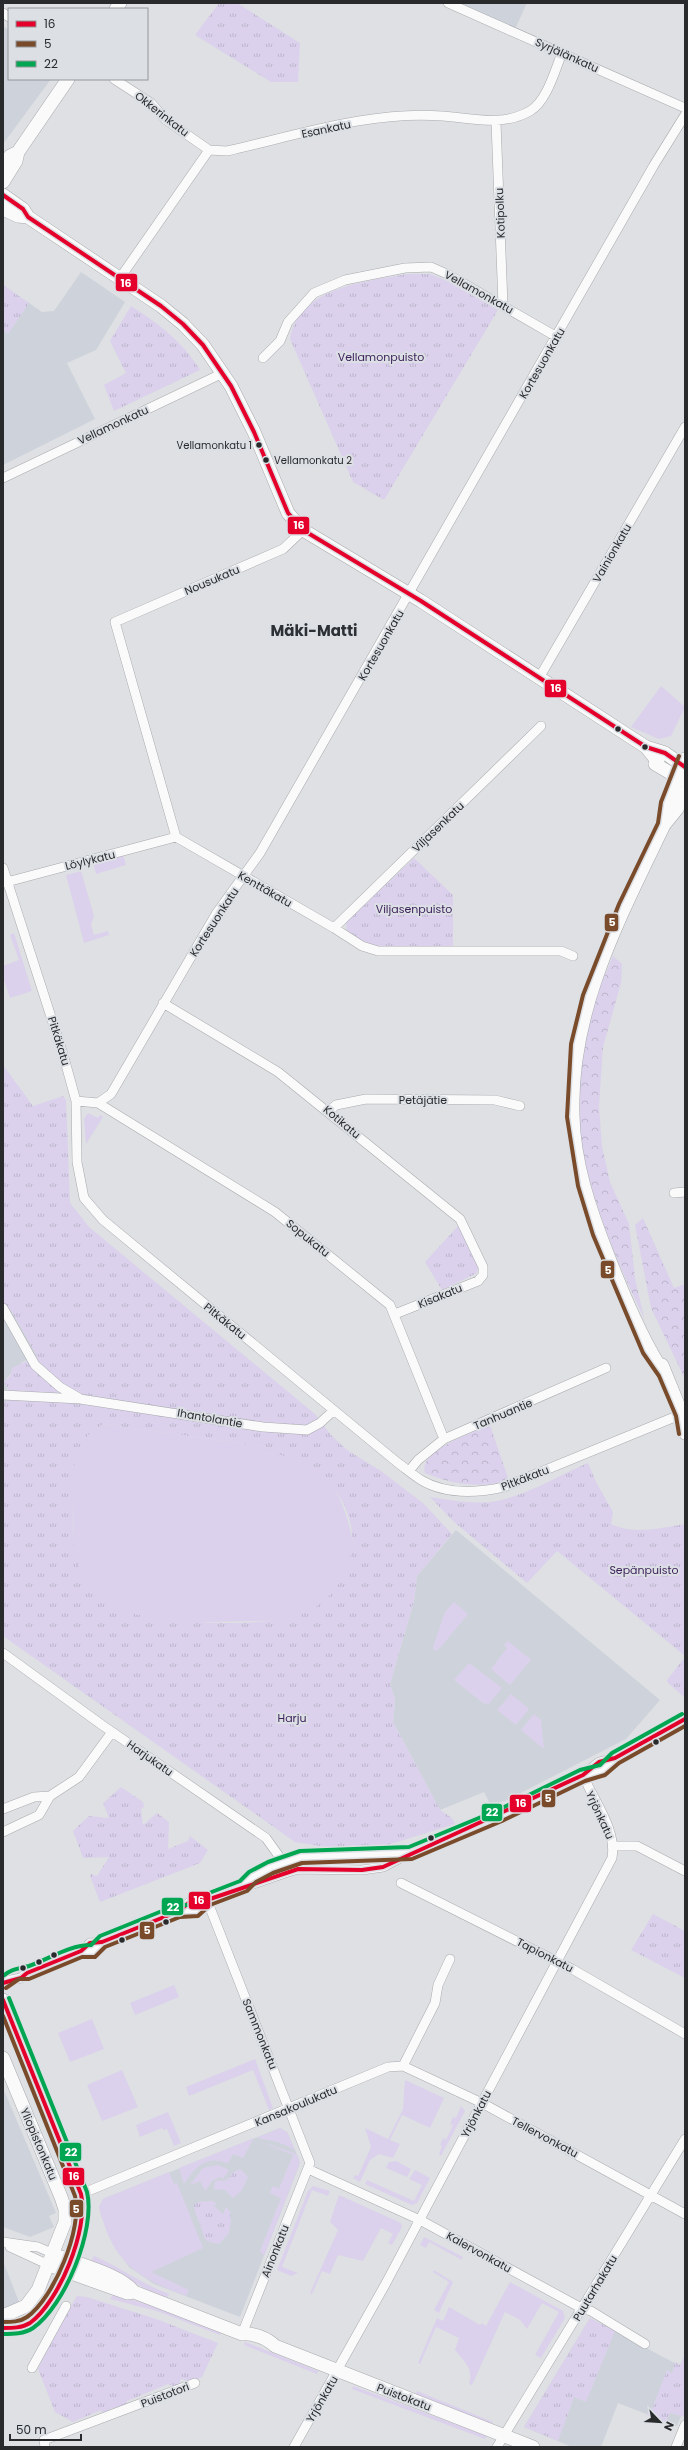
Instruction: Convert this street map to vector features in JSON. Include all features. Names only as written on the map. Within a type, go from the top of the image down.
[{"type":"main road","points":[[3,182],[16,161],[18,152],[67,80]]},
{"type":"main road","points":[[3,164],[10,156],[18,152]]},
{"type":"main road","points":[[3,195],[23,209],[28,217],[120,278],[183,324],[202,345],[223,373],[252,426],[288,513],[304,530],[409,593],[646,747],[665,752],[683,770],[667,804],[664,825]]},
{"type":"main road","points":[[3,209],[18,216],[28,217]]},
{"type":"main road","points":[[685,792],[677,809],[664,825],[625,906],[598,970],[577,1045],[573,1093],[575,1141],[586,1193],[613,1270],[640,1328],[656,1348],[664,1373],[683,1416],[685,1434]]},
{"type":"main road","name":"Yliopistonkatu","points":[[3,2000],[81,2194],[83,2218],[66,2266],[51,2299],[39,2316],[19,2328],[3,2328]]},
{"type":"main road","name":"Yliopistonkatu","points":[[3,2058],[65,2209],[65,2222],[52,2260],[32,2299],[26,2306],[3,2316]]},
{"type":"main road","name":"Puistokatu","points":[[52,2260],[128,2293],[134,2292],[242,2334],[246,2338],[268,2347],[275,2346],[533,2447]]},
{"type":"street","name":"Syrjälänkatu","points":[[448,3],[685,108]]},
{"type":"street","name":"Esankatu","points":[[209,150],[227,151],[357,122],[392,118],[440,116],[496,122],[511,119],[532,110],[543,97],[562,53]]},
{"type":"street","name":"Okkerinkatu","points":[[116,80],[151,103],[166,120],[209,150]]},
{"type":"street","name":"Kortesuonkatu","points":[[98,1103],[111,1094],[216,914],[260,853],[557,337],[654,165],[685,115]]},
{"type":"street","name":"Kotipolku","points":[[496,122],[503,305]]},
{"type":"street","points":[[120,278],[209,150]]},
{"type":"street","name":"Vellamonkatu","points":[[263,358],[280,341],[288,322],[314,293],[345,280],[405,268],[431,268],[447,274],[557,337]]},
{"type":"street","name":"Vellamonkatu","points":[[3,478],[223,373]]},
{"type":"street","name":"Vainionkatu","points":[[539,678],[685,427]]},
{"type":"street","name":"Nousukatu","points":[[176,837],[115,622],[283,549],[304,530]]},
{"type":"street","name":"Viljasenkatu","points":[[334,928],[541,726]]},
{"type":"street","name":"Kenttäkatu","points":[[176,837],[334,928],[362,946],[378,951],[561,951],[573,956]]},
{"type":"street","name":"Löylykatu","points":[[5,882],[176,837]]},
{"type":"street","name":"Pitkäkatu","points":[[3,868],[5,882],[63,1054],[76,1101],[76,1149],[79,1181],[84,1198],[92,1210],[333,1411],[409,1471],[430,1484],[454,1490],[483,1492],[504,1487],[683,1416]]},
{"type":"street","name":"Kotikatu","points":[[163,1003],[278,1072],[329,1111],[460,1219],[483,1267],[483,1276]]},
{"type":"street","name":"Petäjätie","points":[[329,1111],[336,1105],[366,1099],[495,1100],[520,1106]]},
{"type":"street","points":[[76,1101],[98,1103]]},
{"type":"street","name":"Sopukatu","points":[[98,1103],[275,1212],[390,1305],[395,1314],[444,1439]]},
{"type":"street","points":[[674,1193],[685,1192]]},
{"type":"street","name":"Kisakatu","points":[[395,1314],[478,1281],[483,1276]]},
{"type":"street","name":"Ihantolantie","points":[[3,1308],[35,1364],[60,1387],[80,1399]]},
{"type":"street","name":"Tanhuantie","points":[[409,1471],[418,1460],[444,1439],[606,1368]]},
{"type":"street","name":"Ihantolantie","points":[[3,1395],[80,1399],[263,1427],[307,1430],[320,1423],[333,1411]]},
{"type":"street","name":"Harjukatu","points":[[3,1653],[112,1732],[266,1838],[283,1863],[285,1873]]},
{"type":"street","points":[[5,1982],[10,1976],[20,1972],[27,1973],[81,1951],[90,1943],[102,1942],[179,1911],[195,1911],[207,1900],[244,1886],[298,1869],[362,1870],[383,1867],[410,1853],[500,1815],[583,1775],[603,1770],[615,1758],[685,1719]]},
{"type":"street","points":[[3,1809],[34,1798],[50,1796],[79,1777],[112,1732]]},
{"type":"street","name":"Yrjönkatu","points":[[294,2447],[338,2371],[420,2220],[559,1961],[612,1858],[614,1846],[609,1829],[583,1775]]},
{"type":"street","points":[[3,1832],[39,1815],[50,1796]]},
{"type":"street","points":[[614,1846],[628,1844],[637,1846],[685,1872]]},
{"type":"street","points":[[244,1886],[252,1878],[283,1863],[302,1857],[323,1855],[362,1856],[410,1853]]},
{"type":"street","name":"Tapionkatu","points":[[400,1883],[559,1961],[685,2034]]},
{"type":"street","name":"Sammonkatu","points":[[207,1900],[309,2156],[308,2169]]},
{"type":"street","points":[[403,2066],[435,2003],[438,1985],[450,1959]]},
{"type":"street","name":"Kansakoulukatu","points":[[81,2194],[290,2109],[388,2067],[403,2066]]},
{"type":"street","name":"Tellervonkatu","points":[[403,2066],[482,2103],[685,2214]]},
{"type":"street","name":"Puutarhakatu","points":[[504,2436],[583,2309],[685,2139]]},
{"type":"street","name":"Kalervonkatu","points":[[308,2169],[420,2220],[583,2309],[591,2311],[635,2336],[645,2344]]},
{"type":"street","name":"Ainonkatu","points":[[242,2334],[308,2169]]},
{"type":"street","name":"Puistokatu","points":[[3,2242],[38,2247],[52,2260]]},
{"type":"street","points":[[32,2368],[66,2306]]},
{"type":"street","name":"Puistotori","points":[[45,2444],[195,2383]]},
{"type":"street","points":[[676,2447],[685,2425]]},
{"type":"shaded area","points":[[456,3],[527,3],[515,29]]},
{"type":"shaded area","points":[[3,26],[8,29],[8,80],[50,80],[3,144]]},
{"type":"shaded area","points":[[81,272],[125,302],[96,350],[67,363],[95,419],[3,465],[3,285],[42,312],[54,311]]},
{"type":"shaded area","points":[[3,1301],[13,1314],[38,1356],[22,1362],[6,1379],[8,1401],[3,1408]]},
{"type":"shaded area","points":[[456,1530],[660,1700],[626,1739],[505,1801],[490,1804],[484,1792],[440,1810],[393,1722],[395,1700],[390,1684],[414,1601],[417,1576]]},
{"type":"shaded area","points":[[3,2088],[56,2213],[49,2216],[54,2227],[30,2237],[3,2227]]},
{"type":"shaded area","points":[[280,2128],[287,2132],[299,2159],[299,2166],[240,2317],[154,2284],[129,2267],[113,2244],[101,2215],[99,2207],[103,2199]]},
{"type":"shaded area","points":[[3,2261],[19,2302],[17,2305],[3,2310]]},
{"type":"shaded area","points":[[590,2318],[682,2367],[685,2406],[677,2426],[618,2403],[601,2447],[572,2447],[524,2427]]},
{"type":"green space","points":[[219,3],[237,3],[300,43],[298,82],[271,82],[195,35]]},
{"type":"green space","name":"Vellamonpuisto","points":[[407,274],[430,274],[445,280],[498,310],[384,500],[353,482],[290,339],[296,322],[306,308],[320,298],[353,284]]},
{"type":"green space","points":[[3,285],[29,303],[8,334],[3,330]]},
{"type":"green space","points":[[131,306],[151,319],[178,342],[200,370],[114,411],[104,385],[126,373],[110,341]]},
{"type":"green space","points":[[661,686],[685,707],[671,736],[659,739],[631,727]]},
{"type":"green space","points":[[123,854],[126,865],[96,874],[93,863]]},
{"type":"green space","name":"Viljasenpuisto","points":[[414,858],[453,895],[453,946],[378,947],[363,942],[347,932],[346,922]]},
{"type":"green space","points":[[81,871],[94,916],[91,925],[94,935],[108,931],[109,935],[84,943],[66,875]]},
{"type":"green space","points":[[14,933],[32,991],[10,998],[3,977],[3,966],[19,960],[10,935]]},
{"type":"green space","points":[[613,956],[622,964],[621,983],[603,1047],[599,1106],[602,1146],[610,1182],[629,1224],[635,1278],[644,1318],[615,1253],[597,1206],[590,1183],[581,1138],[579,1112],[580,1085],[586,1033],[594,1003]]},
{"type":"green space","name":"Harju","points":[[3,1065],[33,1106],[63,1096],[66,1100],[70,1203],[89,1227],[315,1414],[331,1435],[347,1450],[381,1471],[424,1504],[452,1534],[417,1576],[414,1601],[390,1684],[395,1700],[393,1722],[440,1810],[452,1818],[455,1824],[378,1848],[326,1847],[295,1842],[3,1636],[3,1403],[8,1400],[8,1389],[4,1382],[10,1376],[12,1368],[37,1356],[13,1314],[3,1301]],"holes":[[[103,1424],[268,1447],[264,1453],[285,1456],[305,1464],[322,1476],[336,1491],[346,1509],[351,1529],[352,1550],[346,1571],[334,1591],[316,1607],[302,1614],[264,1621],[240,1623],[190,1622],[145,1616],[128,1612],[108,1603],[91,1588],[84,1578],[76,1555],[73,1531],[73,1494],[74,1471],[77,1453],[85,1438],[93,1431]]]},
{"type":"green space","points":[[88,1113],[98,1118],[100,1115],[103,1117],[86,1144],[84,1119]]},
{"type":"green space","points":[[643,1218],[674,1288],[685,1284],[685,1379],[651,1308],[635,1225]]},
{"type":"green space","points":[[459,1225],[478,1268],[477,1273],[442,1290],[425,1262]]},
{"type":"green space","points":[[103,1424],[268,1447],[265,1453],[290,1456],[309,1464],[324,1475],[335,1490],[350,1527],[358,1570],[306,1620],[206,1622],[169,1629],[87,1597],[67,1537],[73,1535],[72,1488],[76,1452],[84,1437]]},
{"type":"green space","points":[[490,1425],[509,1481],[477,1485],[466,1484],[456,1483],[425,1473],[425,1465],[430,1457],[438,1450],[460,1437]]},
{"type":"green space","name":"Sepänpuisto","points":[[588,1463],[596,1482],[613,1512],[611,1524],[628,1529],[647,1530],[685,1524],[685,1656],[557,1551],[527,1583],[453,1521],[430,1497],[460,1501],[491,1502],[516,1496]]},
{"type":"green space","points":[[454,1602],[468,1614],[440,1648],[435,1651],[433,1647],[445,1612]]},
{"type":"green space","points":[[508,1641],[531,1660],[510,1685],[491,1669],[507,1648],[504,1645]]},
{"type":"green space","points":[[685,1657],[684,1697],[668,1683],[667,1680]]},
{"type":"green space","points":[[469,1663],[502,1688],[489,1704],[483,1703],[454,1680]]},
{"type":"green space","points":[[511,1694],[529,1709],[516,1725],[497,1710]]},
{"type":"green space","points":[[534,1714],[541,1720],[544,1749],[521,1730]]},
{"type":"green space","points":[[121,1787],[143,1802],[144,1807],[141,1809],[143,1825],[157,1813],[169,1822],[168,1849],[188,1841],[190,1836],[208,1850],[200,1863],[100,1902],[90,1876],[91,1874],[97,1876],[109,1857],[83,1858],[73,1831],[89,1816],[109,1818],[103,1803]]},
{"type":"green space","points":[[653,1914],[685,1931],[685,1978],[631,1950]]},
{"type":"green space","points":[[174,1985],[179,1997],[135,2015],[130,2003]]},
{"type":"green space","points":[[92,2019],[104,2049],[70,2062],[58,2033]]},
{"type":"green space","points":[[255,2059],[273,2108],[269,2110],[253,2070],[189,2096],[186,2087]]},
{"type":"green space","points":[[122,2070],[138,2107],[102,2121],[87,2085]]},
{"type":"green space","points":[[405,2080],[444,2098],[430,2128],[402,2115],[390,2140],[400,2144],[393,2158],[379,2154],[370,2160],[360,2182],[353,2178],[355,2175],[358,2176],[371,2147],[365,2128],[388,2139],[403,2109]]},
{"type":"green space","points":[[461,2106],[465,2111],[441,2156],[439,2154],[442,2146],[440,2145],[443,2138],[446,2140],[453,2125],[450,2124],[453,2117],[456,2118]]},
{"type":"green space","points":[[168,2112],[181,2143],[174,2146],[167,2129],[163,2130],[162,2128],[140,2137],[136,2125]]},
{"type":"green space","points":[[280,2128],[287,2132],[295,2150],[278,2142],[257,2138]]},
{"type":"green space","points":[[254,2138],[243,2158],[233,2154],[229,2162],[226,2163],[212,2161],[201,2164],[184,2184],[179,2168]]},
{"type":"green space","points":[[258,2141],[294,2153],[297,2155],[300,2162],[264,2256],[260,2251],[281,2198],[270,2193],[273,2186],[279,2189],[293,2155]]},
{"type":"green space","points":[[396,2161],[411,2169],[407,2177],[386,2168],[389,2162]]},
{"type":"green space","points":[[218,2165],[229,2170],[223,2179],[220,2177],[212,2181],[205,2191],[200,2181],[190,2185],[203,2168]]},
{"type":"green space","points":[[240,2169],[248,2177],[239,2183],[228,2181],[232,2173]]},
{"type":"green space","points":[[415,2170],[430,2178],[417,2203],[412,2205],[365,2184],[367,2180],[414,2201],[422,2185],[409,2179]]},
{"type":"green space","points":[[169,2172],[174,2184],[177,2183],[203,2248],[151,2272],[189,2290],[186,2296],[153,2282],[140,2274],[119,2255],[111,2242],[99,2207],[103,2199]]},
{"type":"green space","points":[[230,2177],[228,2181],[239,2183],[248,2177],[242,2190],[233,2198],[225,2190],[214,2189],[215,2182],[219,2180],[224,2181]]},
{"type":"green space","points":[[313,2186],[330,2191],[328,2196],[312,2190],[282,2267],[298,2273],[291,2276],[277,2270],[308,2191]]},
{"type":"green space","points":[[339,2195],[401,2223],[402,2227],[392,2245],[388,2243],[393,2234],[381,2228],[363,2261],[338,2255],[330,2274],[322,2271],[312,2294],[310,2293],[338,2230],[330,2222]]},
{"type":"green space","points":[[212,2201],[217,2203],[214,2206],[223,2214],[226,2207],[230,2212],[231,2221],[229,2233],[219,2244],[209,2242],[205,2239],[193,2205],[199,2202]]},
{"type":"green space","points":[[424,2237],[463,2257],[462,2260],[429,2242],[426,2248],[420,2245]]},
{"type":"green space","points":[[94,2256],[169,2294],[168,2297],[153,2294],[124,2276],[91,2261]]},
{"type":"green space","points":[[434,2270],[453,2282],[439,2313],[434,2310],[449,2282],[433,2272]]},
{"type":"green space","points":[[510,2282],[563,2311],[565,2318],[541,2358],[535,2355],[559,2312],[542,2303],[527,2329],[520,2320],[505,2312],[472,2385],[469,2384],[469,2370],[465,2362],[455,2350],[459,2338],[436,2327],[420,2364],[418,2363],[437,2318],[443,2321],[449,2307],[480,2325],[482,2323],[486,2326]]},
{"type":"green space","points":[[113,2295],[141,2302],[221,2332],[220,2335],[157,2311],[110,2299]]},
{"type":"green space","points":[[77,2296],[87,2297],[156,2319],[218,2343],[202,2377],[188,2383],[183,2379],[180,2380],[180,2384],[176,2387],[168,2384],[127,2401],[126,2406],[116,2410],[113,2408],[110,2409],[110,2412],[103,2414],[101,2410],[73,2422],[55,2412],[38,2369],[56,2330]]},
{"type":"green space","points":[[590,2318],[615,2331],[586,2402],[574,2397],[558,2441],[524,2427]]},
{"type":"green space","points":[[245,2342],[318,2371],[317,2374],[244,2345]]},
{"type":"green space","points":[[685,2355],[685,2417],[670,2413],[666,2422],[647,2415],[649,2408],[652,2409],[667,2370],[672,2373],[675,2362],[680,2365]]},
{"type":"green space","points":[[353,2386],[487,2436],[485,2439],[352,2389]]},
{"type":"green space","points":[[417,2391],[493,2422],[492,2424],[416,2394]]},
{"type":"transit line","name":"16","points":[[3,195],[23,209],[28,217],[161,306],[183,324],[203,345],[231,386],[254,432],[288,513],[303,530],[421,601],[646,747],[665,753],[685,767]]},
{"type":"transit line","name":"5","points":[[679,756],[661,802],[658,823],[619,904],[583,995],[571,1044],[567,1117],[578,1186],[593,1235],[643,1353],[659,1376],[676,1416],[679,1434]]},
{"type":"transit line","name":"22","points":[[3,1976],[13,1970],[29,1966],[75,1947],[91,1945],[100,1936],[177,1905],[193,1905],[204,1895],[240,1881],[249,1872],[268,1862],[300,1851],[409,1847],[498,1810],[580,1770],[600,1765],[612,1753],[682,1714]]},
{"type":"transit line","name":"16","points":[[3,1983],[21,1978],[27,1973],[81,1951],[90,1943],[102,1942],[179,1911],[191,1901],[207,1900],[298,1869],[362,1870],[383,1867],[583,1775],[599,1762],[615,1758],[685,1719]]},
{"type":"transit line","name":"5","points":[[6,1988],[19,1979],[29,1979],[82,1957],[95,1957],[105,1947],[180,1917],[198,1916],[210,1905],[247,1891],[256,1882],[273,1873],[302,1863],[412,1859],[502,1821],[585,1781],[605,1775],[619,1763],[685,1726]]},
{"type":"transit line","name":"22","points":[[3,2334],[22,2333],[30,2330],[45,2317],[56,2303],[67,2285],[75,2266],[87,2226],[89,2208],[87,2192],[9,1998]]},
{"type":"transit line","name":"16","points":[[3,2000],[81,2194],[82,2209],[76,2245],[61,2282],[51,2299],[41,2313],[27,2325],[13,2328],[3,2328]]},
{"type":"transit line","name":"5","points":[[3,2016],[75,2196],[76,2210],[75,2226],[64,2261],[47,2295],[37,2308],[24,2319],[12,2322],[3,2322]]},
{"type":"place","name":"Vellamonkatu 1","points":[[259,445]]},
{"type":"place","name":"Vellamonkatu 2","points":[[266,460]]},
{"type":"district","name":"Mäki-Matti","points":[[314,630]]}]
